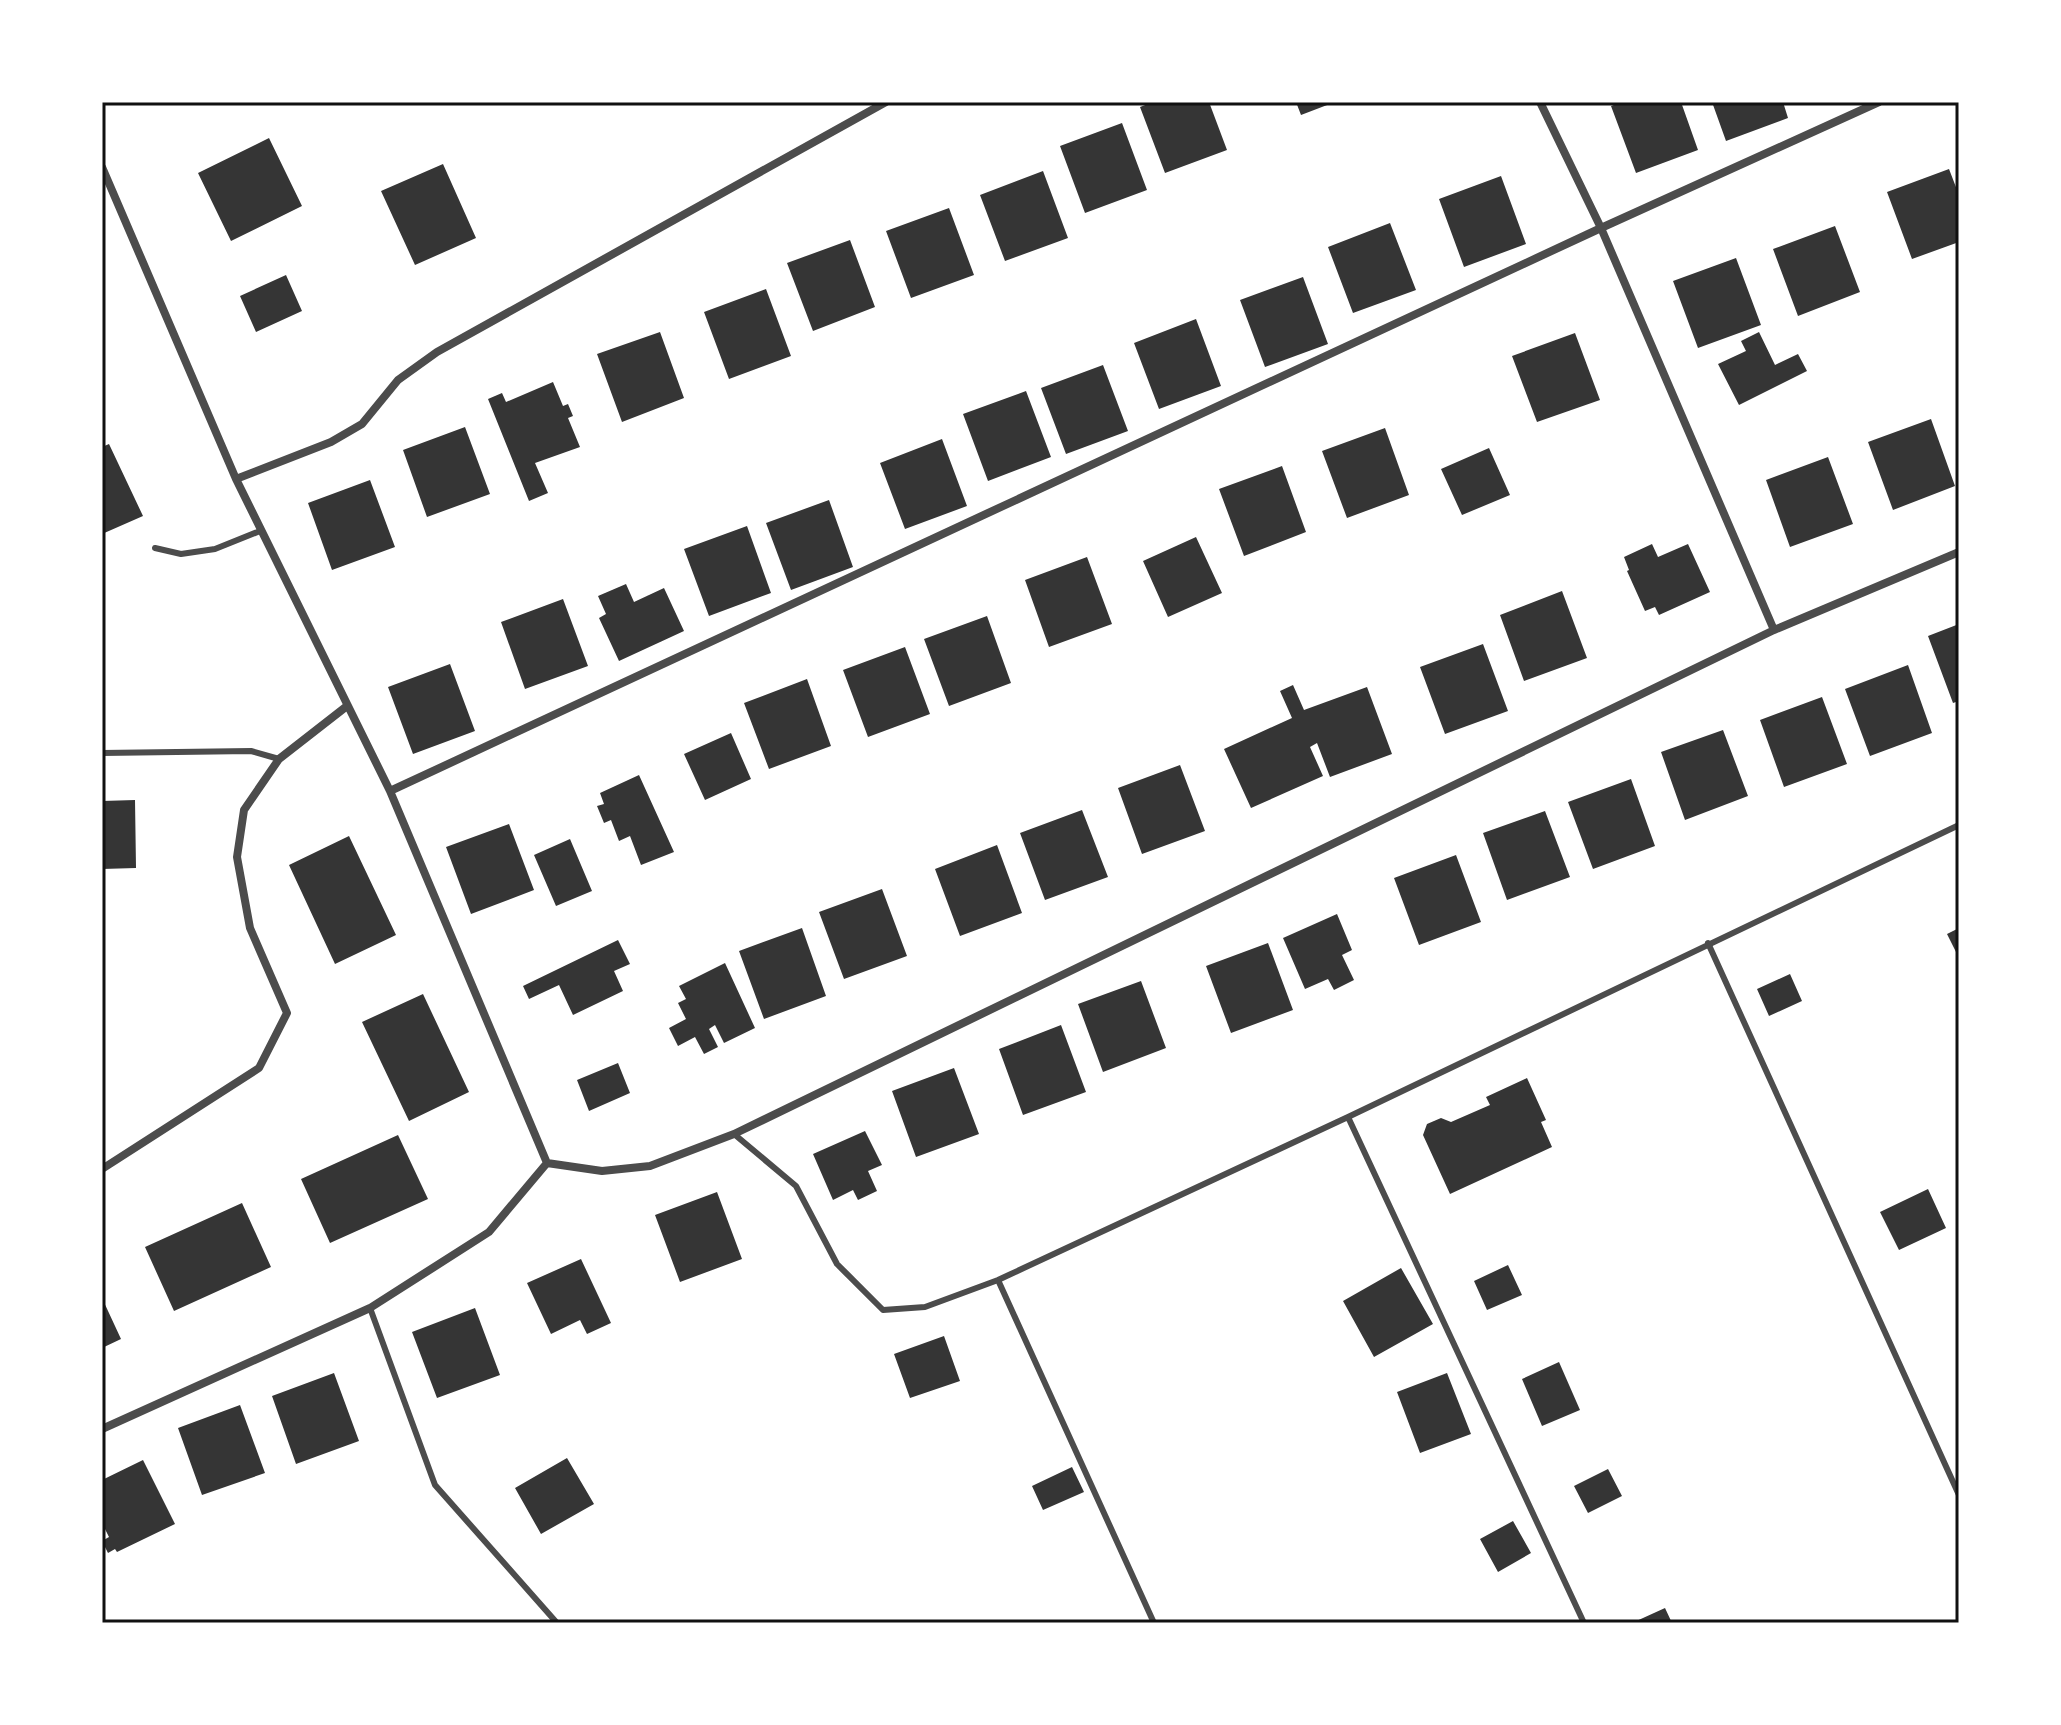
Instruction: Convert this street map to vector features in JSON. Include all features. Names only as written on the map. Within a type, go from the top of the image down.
[{"type":"street","points":[[1540,102],[1601,228],[1774,630]]},
{"type":"street","points":[[390,791],[1879,102]]},
{"type":"street","points":[[236,479],[331,442],[362,424],[398,380],[437,352],[880,104]]},
{"type":"street","points":[[102,167],[236,479],[390,791],[547,1163]]},
{"type":"street","points":[[547,1163],[602,1171],[650,1166],[734,1134],[1774,630],[1959,552]]},
{"type":"street","points":[[102,1169],[259,1068],[287,1013],[250,928],[237,857],[244,810],[279,759],[347,706]]},
{"type":"street","points":[[102,1429],[370,1308],[489,1232],[547,1163]]},
{"type":"lane","points":[[155,548],[181,554],[215,549],[260,531]]},
{"type":"lane","points":[[102,753],[251,751],[279,759]]},
{"type":"lane","points":[[734,1134],[796,1186],[837,1264],[883,1310],[925,1307],[998,1280],[1348,1117],[1959,825]]},
{"type":"lane","points":[[1708,943],[1959,1495]]},
{"type":"lane","points":[[1348,1117],[1584,1623]]},
{"type":"lane","points":[[998,1280],[1154,1623]]},
{"type":"lane","points":[[370,1308],[435,1485],[557,1623]]},
{"type":"building","points":[[1153,102],[1209,102],[1227,150],[1165,173],[1140,107]]},
{"type":"building","points":[[1296,102],[1335,102],[1301,115]]},
{"type":"building","points":[[1622,102],[1681,102],[1698,150],[1636,173],[1611,106]]},
{"type":"building","points":[[1712,102],[1783,102],[1788,118],[1726,141]]},
{"type":"building","points":[[1122,123],[1147,190],[1085,213],[1060,146]]},
{"type":"building","points":[[269,138],[302,206],[231,241],[198,173]]},
{"type":"building","points":[[443,164],[476,238],[415,265],[381,191]]},
{"type":"building","points":[[1949,169],[1959,195],[1959,242],[1912,259],[1887,192]]},
{"type":"building","points":[[1043,171],[1068,238],[1005,261],[980,195]]},
{"type":"building","points":[[1501,176],[1526,244],[1464,267],[1439,199]]},
{"type":"building","points":[[949,208],[974,275],[911,298],[886,231]]},
{"type":"building","points":[[1390,223],[1416,290],[1353,313],[1328,247]]},
{"type":"building","points":[[1835,226],[1860,292],[1798,316],[1773,249]]},
{"type":"building","points":[[850,240],[875,307],[813,331],[787,263]]},
{"type":"building","points":[[1736,258],[1761,325],[1698,348],[1673,281]]},
{"type":"building","points":[[286,275],[302,311],[256,332],[240,296]]},
{"type":"building","points":[[1303,277],[1328,344],[1265,367],[1240,300]]},
{"type":"building","points":[[766,289],[791,356],[729,379],[704,312]]},
{"type":"building","points":[[1196,319],[1221,386],[1159,409],[1134,343]]},
{"type":"building","points":[[660,332],[684,398],[622,422],[597,354]]},
{"type":"building","points":[[1759,332],[1775,365],[1798,354],[1807,371],[1739,405],[1718,364],[1746,351],[1741,341]]},
{"type":"building","points":[[1575,333],[1600,400],[1537,422],[1512,356]]},
{"type":"building","points":[[1103,365],[1128,431],[1066,454],[1041,388]]},
{"type":"building","points":[[553,382],[563,406],[568,404],[573,416],[568,418],[580,447],[535,463],[548,493],[529,501],[488,399],[502,393],[506,402]]},
{"type":"building","points":[[1026,391],[1051,457],[988,481],[963,414]]},
{"type":"building","points":[[1931,419],[1955,486],[1893,510],[1868,442]]},
{"type":"building","points":[[465,427],[490,494],[427,517],[403,450]]},
{"type":"building","points":[[1385,428],[1409,495],[1347,518],[1322,451]]},
{"type":"building","points":[[942,439],[967,506],[905,529],[880,463]]},
{"type":"building","points":[[109,444],[143,516],[102,534],[102,447]]},
{"type":"building","points":[[1489,448],[1510,495],[1462,515],[1441,469]]},
{"type":"building","points":[[1828,457],[1853,524],[1790,547],[1766,480]]},
{"type":"building","points":[[1282,466],[1306,532],[1244,556],[1219,489]]},
{"type":"building","points":[[370,480],[395,547],[332,570],[308,503]]},
{"type":"building","points":[[829,500],[853,567],[791,590],[766,523]]},
{"type":"building","points":[[747,526],[771,593],[709,616],[684,549]]},
{"type":"building","points":[[1196,537],[1222,593],[1168,617],[1143,561]]},
{"type":"building","points":[[1652,544],[1658,557],[1688,544],[1710,592],[1659,615],[1655,607],[1645,611],[1624,557]]},
{"type":"building","points":[[1087,557],[1112,624],[1049,647],[1025,580]]},
{"type":"building","points":[[626,584],[634,602],[664,588],[684,631],[619,661],[599,618],[606,614],[598,596]]},
{"type":"building","points":[[1562,591],[1587,658],[1524,681],[1500,615]]},
{"type":"building","points":[[563,599],[588,666],[525,689],[501,622]]},
{"type":"building","points":[[987,616],[1011,683],[949,706],[924,639]]},
{"type":"building","points":[[1959,624],[1959,701],[1953,703],[1928,636]]},
{"type":"building","points":[[1483,644],[1508,711],[1445,734],[1420,667]]},
{"type":"building","points":[[905,647],[930,714],[868,737],[843,670]]},
{"type":"building","points":[[450,664],[475,731],[413,754],[388,687]]},
{"type":"building","points":[[1908,665],[1932,733],[1870,756],[1845,689]]},
{"type":"building","points":[[807,679],[831,746],[769,769],[744,703]]},
{"type":"building","points":[[1293,685],[1304,710],[1367,687],[1392,754],[1330,777],[1317,743],[1310,747],[1323,776],[1251,808],[1224,749],[1292,718],[1280,691]]},
{"type":"building","points":[[1822,697],[1847,764],[1784,787],[1760,720]]},
{"type":"building","points":[[1723,730],[1748,796],[1685,820],[1661,752]]},
{"type":"building","points":[[731,733],[751,779],[705,800],[684,754]]},
{"type":"building","points":[[1180,765],[1205,831],[1142,854],[1118,788]]},
{"type":"building","points":[[639,775],[674,852],[641,865],[630,836],[619,841],[611,820],[604,823],[597,806],[604,804],[600,793]]},
{"type":"building","points":[[1631,779],[1655,846],[1593,869],[1568,802]]},
{"type":"building","points":[[135,800],[136,868],[102,869],[102,801]]},
{"type":"building","points":[[1082,810],[1108,877],[1045,900],[1020,833]]},
{"type":"building","points":[[1545,811],[1570,877],[1507,900],[1483,833]]},
{"type":"building","points":[[509,824],[534,890],[471,914],[446,847]]},
{"type":"building","points":[[349,836],[396,935],[335,964],[289,865]]},
{"type":"building","points":[[570,839],[592,891],[556,906],[534,855]]},
{"type":"building","points":[[997,845],[1022,913],[960,936],[935,869]]},
{"type":"building","points":[[1456,855],[1481,922],[1419,945],[1394,878]]},
{"type":"building","points":[[882,889],[907,956],[844,979],[819,912]]},
{"type":"building","points":[[1337,914],[1352,950],[1342,955],[1354,980],[1334,990],[1328,979],[1305,989],[1283,938]]},
{"type":"building","points":[[802,928],[826,996],[764,1019],[739,951]]},
{"type":"building","points":[[1959,928],[1959,958],[1947,934]]},
{"type":"building","points":[[618,940],[630,964],[614,971],[623,991],[573,1015],[559,985],[529,999],[523,986]]},
{"type":"building","points":[[1268,943],[1293,1010],[1231,1033],[1206,966]]},
{"type":"building","points":[[725,963],[755,1028],[724,1043],[715,1025],[709,1029],[718,1047],[704,1054],[695,1037],[678,1046],[669,1028],[686,1019],[678,1003],[686,999],[679,986]]},
{"type":"building","points":[[1790,974],[1802,1001],[1769,1016],[1757,989]]},
{"type":"building","points":[[1141,981],[1166,1048],[1103,1072],[1078,1004]]},
{"type":"building","points":[[423,994],[469,1092],[409,1121],[362,1022]]},
{"type":"building","points":[[1061,1025],[1086,1092],[1023,1115],[999,1049]]},
{"type":"building","points":[[618,1063],[630,1093],[589,1111],[577,1080]]},
{"type":"building","points":[[954,1068],[979,1134],[916,1157],[892,1091]]},
{"type":"building","points":[[1527,1078],[1546,1120],[1541,1122],[1552,1147],[1450,1194],[1423,1135],[1427,1124],[1441,1118],[1451,1122],[1490,1105],[1486,1097]]},
{"type":"building","points":[[865,1131],[882,1165],[868,1171],[877,1191],[858,1200],[853,1190],[833,1200],[813,1154]]},
{"type":"building","points":[[398,1135],[428,1199],[330,1243],[301,1179]]},
{"type":"building","points":[[1928,1189],[1946,1228],[1899,1250],[1880,1212]]},
{"type":"building","points":[[717,1192],[742,1259],[680,1282],[655,1215]]},
{"type":"building","points":[[242,1203],[271,1267],[174,1311],[145,1247]]},
{"type":"building","points":[[581,1259],[611,1323],[587,1334],[580,1320],[551,1334],[527,1283]]},
{"type":"building","points":[[1508,1265],[1522,1295],[1487,1310],[1474,1281]]},
{"type":"building","points":[[1401,1268],[1433,1324],[1374,1357],[1343,1301]]},
{"type":"building","points":[[102,1298],[121,1339],[102,1348]]},
{"type":"building","points":[[475,1308],[500,1375],[437,1398],[412,1332]]},
{"type":"building","points":[[944,1336],[960,1381],[910,1398],[894,1354]]},
{"type":"building","points":[[1559,1362],[1580,1410],[1542,1426],[1522,1379]]},
{"type":"building","points":[[334,1373],[359,1441],[296,1464],[272,1396]]},
{"type":"building","points":[[1447,1373],[1471,1434],[1420,1453],[1397,1392]]},
{"type":"building","points":[[240,1405],[265,1473],[202,1495],[178,1428]]},
{"type":"building","points":[[567,1458],[594,1504],[541,1534],[515,1488]]},
{"type":"building","points":[[143,1460],[175,1524],[117,1552],[115,1549],[108,1553],[102,1541],[109,1537],[102,1523],[102,1480]]},
{"type":"building","points":[[1072,1467],[1084,1492],[1043,1510],[1032,1486]]},
{"type":"building","points":[[1608,1469],[1622,1496],[1588,1513],[1574,1486]]},
{"type":"building","points":[[1513,1521],[1531,1553],[1498,1572],[1480,1539]]},
{"type":"building","points":[[1665,1608],[1672,1623],[1632,1623]]}]
